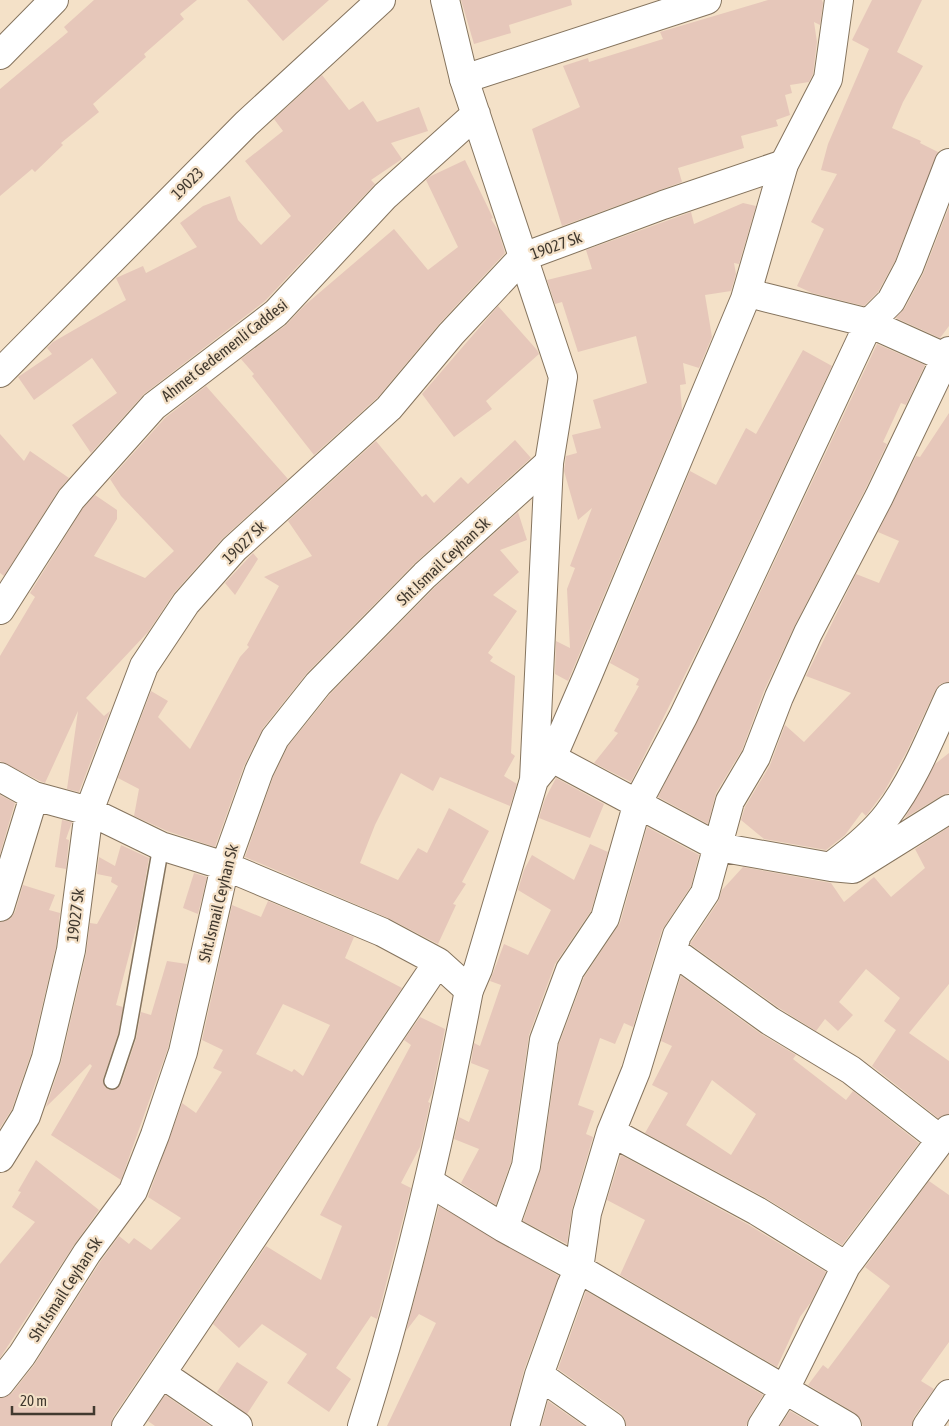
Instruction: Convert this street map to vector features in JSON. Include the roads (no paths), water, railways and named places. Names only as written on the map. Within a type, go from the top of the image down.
[{"type":"street","points":[[0,55],[54,0]]},
{"type":"street","name":"19023","points":[[3,362],[246,124],[381,0]]},
{"type":"street","points":[[362,1426],[392,1333],[429,1182],[469,990],[478,969],[534,780],[549,463],[563,377],[464,79],[445,0]]},
{"type":"street","points":[[464,79],[707,0]]},
{"type":"street","points":[[534,780],[552,758],[748,290],[784,164],[828,79],[839,0]]},
{"type":"street","name":"Ahmet Gedemenli Caddesi","points":[[0,610],[71,499],[154,406],[276,313],[385,196],[476,114]]},
{"type":"street","points":[[504,1228],[526,1166],[544,1040],[570,970],[605,918],[638,802],[683,717],[724,632],[869,322],[891,301],[908,267],[949,163]]},
{"type":"street","name":"19027 Sk","points":[[0,1158],[26,1116],[46,1058],[71,950],[89,811],[144,666],[186,603],[234,548],[389,408],[451,334],[523,257],[663,205],[784,164]]},
{"type":"street","points":[[525,1426],[539,1375],[579,1269],[587,1213],[610,1132],[636,1070],[673,951],[676,935],[705,893],[730,802],[756,758],[779,697],[808,633],[879,497],[948,356],[869,322],[760,296],[748,290]]},
{"type":"street","name":"Sht.Ismail Ceyhan Sk","points":[[0,1383],[22,1354],[87,1253],[133,1190],[155,1135],[183,1052],[225,866],[259,771],[275,738],[312,692],[425,574],[549,463]]},
{"type":"street","points":[[831,867],[859,846],[888,814],[914,771],[949,697]]},
{"type":"street","points":[[552,758],[638,802],[718,847],[831,867],[853,869],[949,810]]},
{"type":"street","points":[[0,777],[34,796],[89,811],[162,846],[225,866],[382,932],[438,962],[469,990]]},
{"type":"street","points":[[0,907],[34,796]]},
{"type":"street","points":[[673,951],[770,1021],[851,1070],[945,1134],[846,1266],[784,1391],[762,1426]]},
{"type":"street","points":[[126,1426],[438,962]]},
{"type":"street","points":[[610,1132],[757,1210],[846,1266]]},
{"type":"street","points":[[429,1182],[504,1228],[579,1269],[784,1391],[847,1426]]},
{"type":"street","points":[[162,1374],[238,1426]]},
{"type":"street","points":[[539,1375],[611,1426]]},
{"type":"street","points":[[927,1426],[949,1394]]},
{"type":"lane","points":[[112,1082],[127,1036],[162,846]]}]
